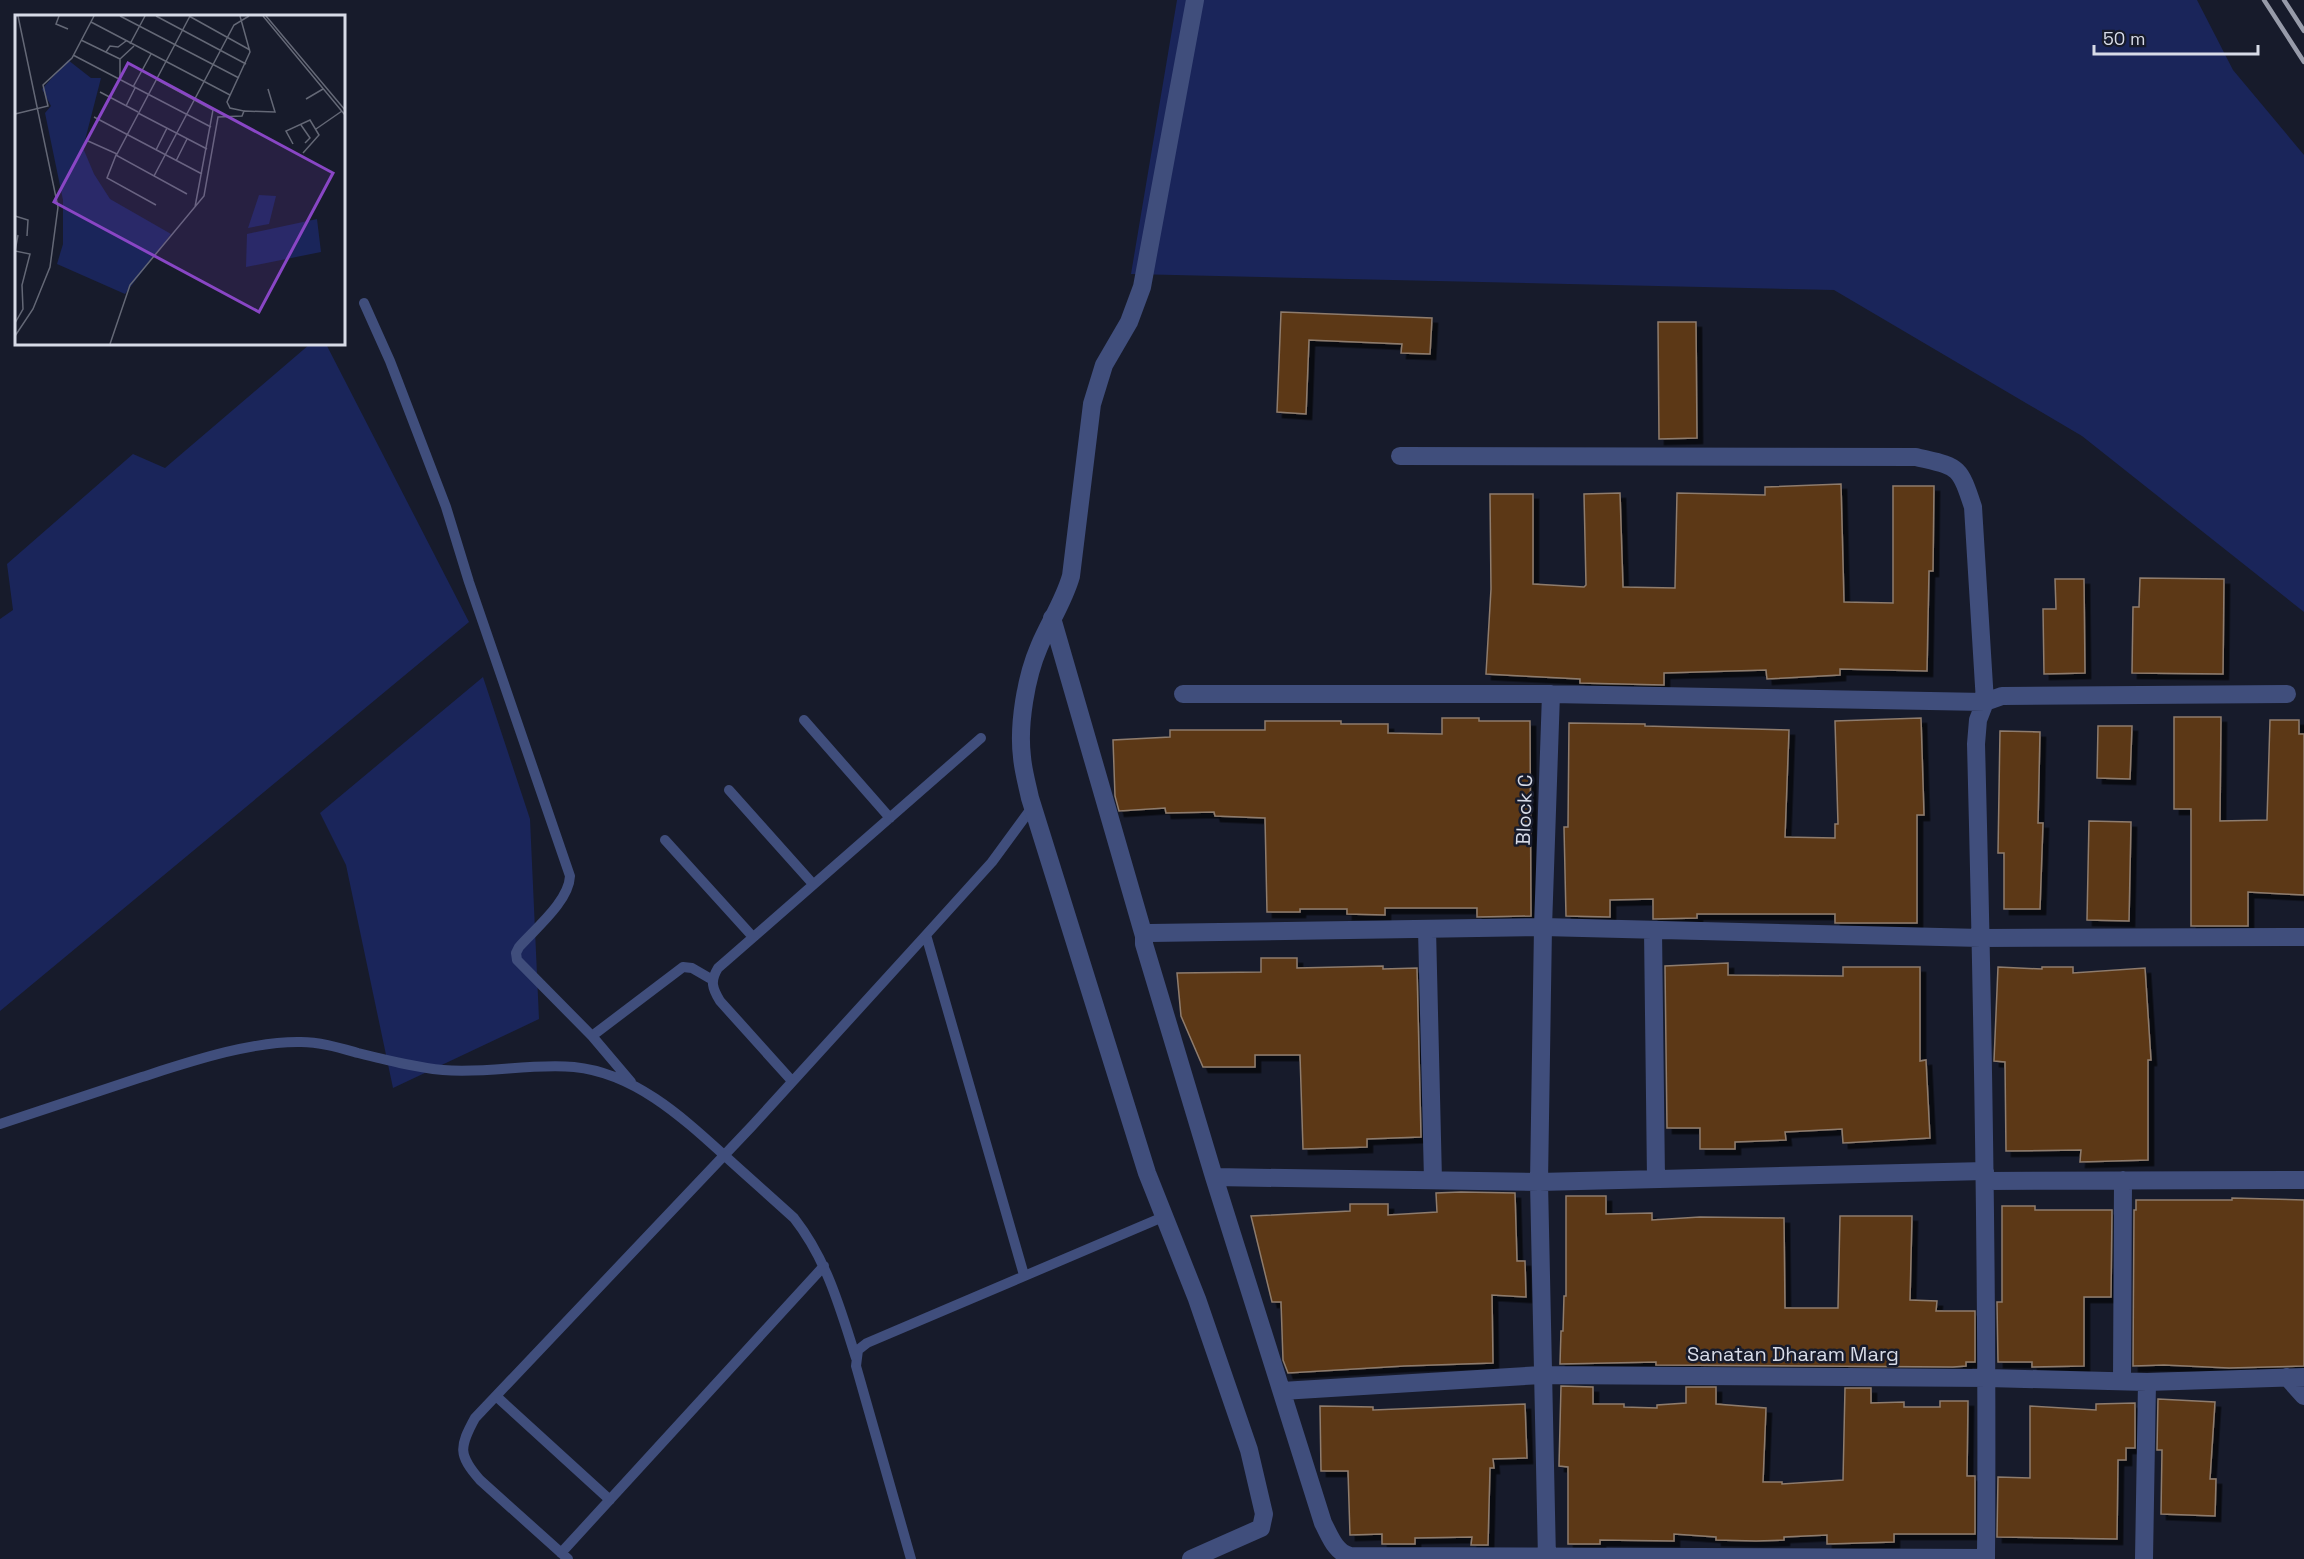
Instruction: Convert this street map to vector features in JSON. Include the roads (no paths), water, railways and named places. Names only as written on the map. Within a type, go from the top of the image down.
[{"type":"street","points":[[1191,1559],[1255,1532],[1261,1528],[1264,1514],[1250,1450],[1231,1394],[1197,1299],[1147,1173],[1033,806],[1022,756],[1023,719],[1029,679],[1037,651],[1066,593],[1071,576],[1092,404],[1104,365],[1129,322],[1142,287],[1195,0]]},
{"type":"street","points":[[1052,618],[1144,936],[1144,944],[1214,1177],[1323,1523],[1342,1554],[1350,1556],[1986,1558],[1988,1378],[1976,744],[1978,720],[1985,702],[1973,507],[1964,478],[1950,465],[1916,457],[1400,456]]},
{"type":"street","points":[[1183,694],[1551,694],[1985,702],[2002,696],[2287,693]]},
{"type":"street","name":"Block C","points":[[1547,1557],[1539,1182],[1543,927],[1551,694]]},
{"type":"street","points":[[1144,936],[1150,933],[1543,927],[1981,938],[2304,937]]},
{"type":"street","points":[[1427,929],[1433,1180]]},
{"type":"street","points":[[1653,930],[1656,1179]]},
{"type":"street","points":[[1214,1177],[1539,1182],[1985,1176],[2122,1180],[2304,1180]]},
{"type":"street","points":[[2122,1180],[2122,1381]]},
{"type":"street","name":"Sanatan Dharam Marg","points":[[1282,1391],[1542,1375],[1988,1378],[2147,1382],[2295,1377]]},
{"type":"street","points":[[2295,1377],[2304,1396]]},
{"type":"street","points":[[2144,1559],[2147,1382]]},
{"type":"lane","points":[[364,303],[390,361],[446,507],[469,582],[570,876],[570,887],[564,897],[519,947],[516,960],[592,1036],[633,1085]]},
{"type":"lane","points":[[804,720],[890,818]]},
{"type":"lane","points":[[792,1081],[720,1002],[711,979],[718,968],[981,738]]},
{"type":"lane","points":[[729,790],[813,884]]},
{"type":"lane","points":[[824,1266],[610,1500],[565,1556],[480,1480],[468,1466],[461,1451],[475,1418],[724,1155],[926,935],[992,862],[1033,806]]},
{"type":"lane","points":[[665,840],[753,937]]},
{"type":"lane","points":[[926,935],[1023,1275]]},
{"type":"lane","points":[[592,1036],[683,967],[692,968],[711,979]]},
{"type":"lane","points":[[0,1124],[179,1065],[227,1052],[302,1041],[412,1066],[467,1071],[543,1065],[575,1067],[604,1072],[633,1085],[690,1123],[794,1218],[807,1234],[831,1281],[856,1358],[859,1378],[911,1559]]},
{"type":"lane","points":[[856,1358],[858,1350],[867,1343],[1164,1217]]},
{"type":"lane","points":[[496,1396],[610,1500]]},
{"type":"railway","points":[[2264,0],[2304,62]]},
{"type":"railway","points":[[2284,0],[2304,31]]}]
